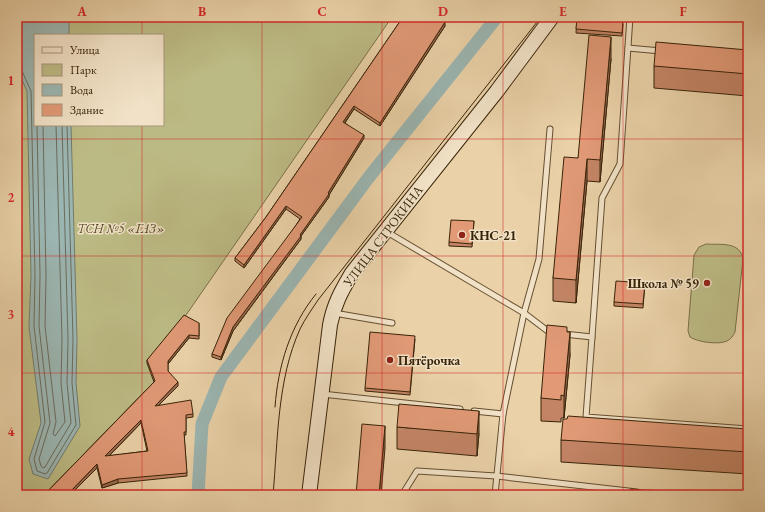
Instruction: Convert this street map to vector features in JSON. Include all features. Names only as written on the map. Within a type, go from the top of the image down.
[{"type":"street","name":"УЛИЦА СТРОКИНА","points":[[309,495],[321,394],[333,313],[338,296],[352,273],[497,90],[552,17]]},
{"type":"lane","points":[[630,17],[620,164],[602,198],[586,417],[748,429]]},
{"type":"lane","points":[[628,48],[665,52]]},
{"type":"lane","points":[[495,495],[503,414],[524,313],[539,259],[550,129]]},
{"type":"lane","points":[[385,231],[524,313],[549,332],[592,337]]},
{"type":"lane","points":[[333,313],[392,323]]},
{"type":"lane","points":[[321,394],[503,414]]},
{"type":"lane","points":[[402,495],[417,471],[496,476],[619,493],[674,495]]},
{"type":"green space","name":"ТСН №5 «ГАЗ»","points":[[17,17],[392,17],[184,318],[155,384],[47,495],[17,495]]},
{"type":"green space","points":[[706,244],[723,244],[734,247],[741,253],[743,259],[735,332],[730,339],[723,342],[714,343],[693,339],[690,337],[688,331],[694,255],[699,247]]},
{"type":"water","points":[[17,17],[69,17],[69,34],[34,34],[34,126],[71,126],[77,339],[76,383],[80,426],[48,479],[33,474],[29,459],[41,423],[29,327],[31,275],[27,91],[17,69]]},
{"type":"building","points":[[403,17],[445,17],[442,20],[445,22],[380,123],[354,106],[343,122],[364,135],[328,193],[329,194],[300,235],[301,236],[233,327],[221,357],[212,354],[227,318],[302,217],[286,206],[244,265],[235,258],[266,217]]},
{"type":"building","points":[[577,17],[596,17],[596,19],[623,21],[622,33],[576,29]]},
{"type":"building","points":[[589,35],[611,37],[600,160],[587,159],[576,280],[553,278],[564,157],[578,158]]},
{"type":"building","points":[[656,42],[748,50],[748,74],[654,66]]},
{"type":"building","name":"КНС-21","points":[[451,220],[474,221],[472,244],[449,242]]},
{"type":"building","points":[[616,281],[645,283],[643,304],[614,302]]},
{"type":"building","points":[[184,315],[199,323],[199,336],[189,335],[168,361],[168,371],[178,382],[155,406],[191,400],[193,414],[186,415],[186,432],[184,432],[187,473],[118,479],[102,485],[97,464],[67,495],[44,495],[155,381],[147,360]],"holes":[[[141,420],[148,451],[105,456]]]},
{"type":"building","points":[[547,325],[567,327],[567,332],[570,332],[564,396],[561,395],[561,400],[541,398]]},
{"type":"building","name":"Пятёрочка","points":[[370,332],[415,336],[410,392],[365,388]]},
{"type":"building","points":[[399,404],[479,411],[477,434],[397,427]]},
{"type":"building","points":[[568,416],[748,429],[748,452],[561,440],[563,419],[567,419]]},
{"type":"building","points":[[362,424],[385,426],[379,495],[356,495]]},
{"type":"building","points":[[630,489],[655,491],[655,495],[629,495]]},
{"type":"waterway","points":[[198,495],[202,424],[221,377],[369,177],[497,17]]},
{"type":"tram line","points":[[273,495],[283,389],[292,349],[302,325],[318,300],[541,17]]},
{"type":"tram line","points":[[275,407],[282,362],[292,333],[299,319],[316,294]]},
{"type":"place","name":"КНС-21","points":[[462,235]]},
{"type":"place","name":"Школа № 59","points":[[707,283]]},
{"type":"place","name":"Пятёрочка","points":[[390,360]]}]
